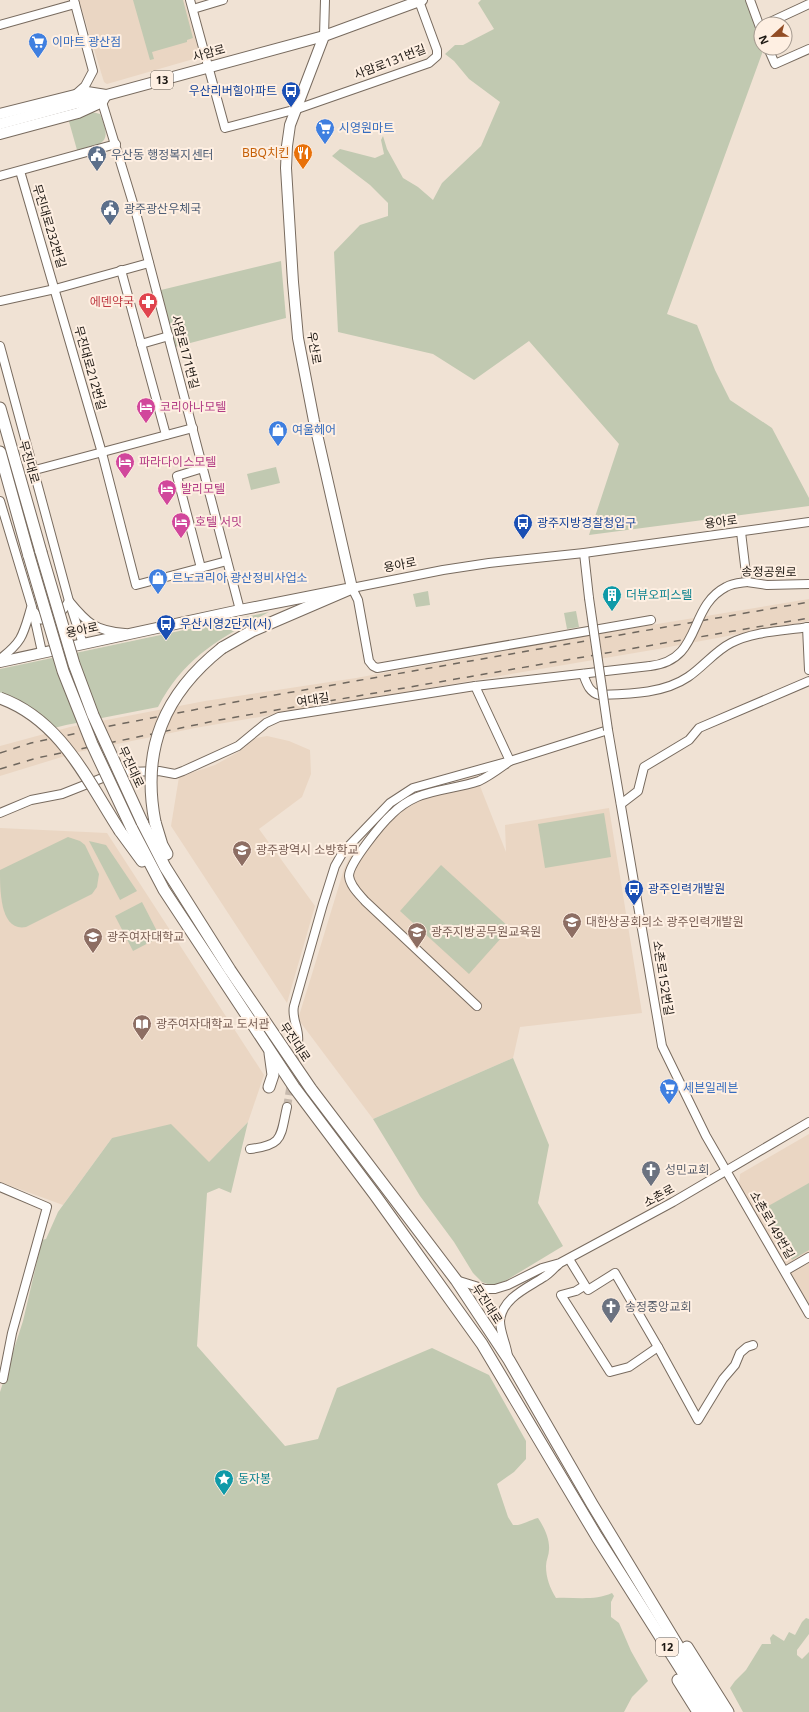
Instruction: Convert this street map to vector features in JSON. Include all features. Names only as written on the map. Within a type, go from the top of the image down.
[{"type":"highway","name":"무진대로","points":[[0,408],[74,664],[93,715],[142,822],[166,867],[198,920],[311,1089],[456,1280],[509,1360],[648,1598]]},
{"type":"highway","points":[[0,452],[63,671],[98,758],[131,827],[164,890]]},
{"type":"highway","points":[[198,920],[162,845],[151,802],[150,782],[154,748],[167,712],[182,688],[207,660],[222,648],[252,631],[352,588]]},
{"type":"highway","points":[[0,698],[34,716],[52,731],[70,753],[120,831],[164,890],[294,1087],[375,1195],[482,1344],[597,1538],[626,1582],[646,1626],[698,1712]]},
{"type":"highway","points":[[270,1050],[273,1075],[269,1087],[280,1082],[294,1087]]},
{"type":"highway","name":"12","points":[[626,1582],[708,1712]]},
{"type":"highway","points":[[648,1598],[671,1622],[728,1712]]},
{"type":"highway","name":"12","points":[[648,1598],[718,1712]]},
{"type":"main road","name":"사암로","points":[[0,124],[104,98],[324,36],[421,1]]},
{"type":"main road","name":"우산로","points":[[324,36],[290,126],[286,168],[298,338],[308,391],[352,588]]},
{"type":"main road","points":[[0,114],[87,92],[104,98]]},
{"type":"main road","points":[[0,134],[78,113],[104,98]]},
{"type":"main road","name":"용아로","points":[[0,660],[352,588]]},
{"type":"street","points":[[190,0],[210,67],[225,128],[297,109]]},
{"type":"street","points":[[193,9],[223,0]]},
{"type":"street","name":"우산로","points":[[324,36],[325,0]]},
{"type":"street","points":[[750,0],[757,16]]},
{"type":"street","name":"사암로131번길","points":[[297,109],[434,60],[437,56],[437,50],[421,1]]},
{"type":"street","points":[[0,25],[74,2],[93,71],[85,86],[76,95]]},
{"type":"street","points":[[784,16],[809,4]]},
{"type":"street","points":[[793,56],[809,48]]},
{"type":"street","points":[[772,56],[775,64],[792,56]]},
{"type":"street","name":"사암로171번길","points":[[104,98],[169,336],[240,610]]},
{"type":"street","points":[[0,176],[116,144]]},
{"type":"street","name":"무진대로232번길","points":[[20,171],[54,289]]},
{"type":"street","points":[[0,301],[54,289],[149,263]]},
{"type":"street","points":[[122,270],[166,435]]},
{"type":"street","name":"무진대로212번길","points":[[54,289],[102,453],[136,586],[201,568]]},
{"type":"street","points":[[141,344],[169,336]]},
{"type":"street","name":"무진대로","points":[[0,346],[35,470],[69,601],[83,644]]},
{"type":"street","points":[[35,470],[193,428]]},
{"type":"street","points":[[204,468],[177,476],[201,568],[227,561]]},
{"type":"street","points":[[0,501],[32,607],[42,652]]},
{"type":"street","name":"용아로","points":[[352,588],[443,570],[489,563],[584,553],[809,522]]},
{"type":"street","points":[[741,532],[747,582]]},
{"type":"street","name":"소촌로152번길","points":[[584,553],[608,730],[662,1046],[706,1136],[727,1170]]},
{"type":"street","name":"송정공원로","points":[[650,666],[668,662],[683,650],[689,641],[703,609],[713,596],[730,585],[747,582],[767,585],[809,584]]},
{"type":"street","points":[[352,588],[358,600],[369,660],[373,666],[377,668],[651,620]]},
{"type":"street","points":[[32,607],[38,619],[45,621],[52,619],[62,612],[69,601],[83,617],[98,629],[111,632],[130,633]]},
{"type":"street","points":[[0,660],[19,643],[24,634],[32,607]]},
{"type":"street","points":[[583,674],[590,691],[593,694],[599,695],[656,690],[672,685],[687,677],[732,642],[762,634],[808,627],[809,670]]},
{"type":"street","name":"여대길","points":[[0,813],[31,800],[62,794],[110,775],[128,772],[159,771],[175,774],[183,772],[238,746],[266,723],[279,717],[475,686],[650,666]]},
{"type":"street","points":[[621,804],[638,791],[644,767],[689,740],[699,728],[809,681]]},
{"type":"street","points":[[475,686],[510,761]]},
{"type":"street","points":[[298,1042],[299,1034],[292,1014],[335,866],[343,852],[373,819],[401,794],[413,788],[510,761],[608,730]]},
{"type":"street","points":[[477,1006],[366,901],[356,890],[349,876],[350,870],[361,852],[381,826],[392,814],[406,803],[418,796],[478,781],[488,777],[510,761]]},
{"type":"street","points":[[250,1149],[269,1146],[275,1143],[280,1134],[287,1107]]},
{"type":"street","name":"소촌로","points":[[560,1263],[673,1202],[809,1122]]},
{"type":"street","name":"소촌로149번길","points":[[727,1170],[809,1314]]},
{"type":"street","points":[[0,1187],[47,1207],[12,1333],[3,1378]]},
{"type":"street","points":[[785,1271],[809,1257]]},
{"type":"street","points":[[569,1259],[584,1286],[588,1290],[615,1273],[698,1420],[723,1379],[735,1365],[740,1353],[753,1345]]},
{"type":"street","points":[[456,1280],[485,1289],[495,1289],[508,1285],[542,1268],[560,1263]]},
{"type":"street","points":[[509,1360],[508,1348],[500,1322],[503,1310],[508,1301],[519,1292],[546,1276],[560,1263]]},
{"type":"street","points":[[584,1286],[576,1291],[562,1296],[610,1372],[628,1367],[658,1347]]},
{"type":"shaded area","points":[[79,0],[184,0],[200,55],[197,58],[107,84],[104,82]]},
{"type":"shaded area","points":[[809,599],[809,621],[658,649],[195,728],[78,752],[0,776],[0,746],[70,727],[205,701],[356,678],[584,636]]},
{"type":"shaded area","name":"광주광역시 소방학교","points":[[267,736],[289,741],[310,750],[311,774],[302,797],[259,829],[315,906],[287,1003],[171,826],[179,777],[215,765],[240,751],[256,738]]},
{"type":"shaded area","name":"광주지방공무원교육원","points":[[476,776],[506,852],[505,825],[609,808],[642,1013],[520,1027],[513,1058],[373,1119],[298,1019],[344,869],[350,857],[388,813],[439,787]]},
{"type":"shaded area","name":"광주여자대학교","points":[[0,828],[107,833],[264,1075],[248,1122],[209,1162],[112,1138],[63,1205],[0,1182]]},
{"type":"shaded area","points":[[809,1134],[809,1304],[739,1184],[740,1174]]},
{"type":"green space","points":[[133,0],[183,0],[193,38],[187,40],[187,42],[152,52],[154,59],[150,60]]},
{"type":"green space","points":[[481,0],[747,0],[753,17],[753,56],[761,56],[667,314],[697,325],[715,370],[730,400],[772,428],[809,498],[809,506],[589,535],[619,444],[529,341],[474,380],[433,354],[338,332],[334,252],[360,225],[388,216],[388,203],[370,185],[332,156],[340,149],[375,158],[384,154],[381,140],[383,136],[387,149],[403,178],[418,187],[433,200],[442,183],[481,146],[500,102],[469,79],[454,61],[445,54],[455,45],[463,45],[494,29],[478,3]]},
{"type":"green space","points":[[92,112],[100,114],[106,131],[105,137],[99,144],[77,150],[68,118]]},
{"type":"green space","points":[[281,261],[286,318],[175,347],[161,290]]},
{"type":"green space","points":[[276,467],[280,483],[251,490],[247,474]]},
{"type":"green space","points":[[428,591],[430,605],[416,607],[413,594]]},
{"type":"green space","points":[[576,611],[579,627],[567,629],[564,613]]},
{"type":"green space","points":[[269,612],[220,640],[192,661],[180,674],[158,707],[50,729],[0,697],[0,669]]},
{"type":"green space","points":[[604,813],[611,857],[545,868],[538,824]]},
{"type":"green space","points":[[68,837],[80,841],[85,845],[99,874],[97,887],[92,894],[26,927],[17,927],[6,917],[3,908],[0,888],[0,870]]},
{"type":"green space","points":[[89,841],[106,845],[137,891],[120,900]]},
{"type":"green space","points":[[441,865],[510,928],[469,974],[400,911]]},
{"type":"green space","points":[[142,902],[160,937],[133,951],[115,916]]},
{"type":"green space","points":[[513,1058],[549,1145],[538,1203],[563,1246],[500,1284],[490,1285],[482,1282],[473,1273],[454,1242],[420,1196],[373,1119]]},
{"type":"green space","points":[[248,1122],[231,1193],[219,1188],[207,1193],[197,1346],[285,1446],[318,1439],[337,1388],[432,1348],[489,1375],[526,1441],[526,1459],[514,1472],[497,1484],[508,1517],[513,1525],[519,1525],[538,1518],[549,1542],[546,1570],[550,1587],[556,1598],[592,1598],[612,1593],[614,1596],[611,1602],[611,1617],[619,1623],[631,1651],[648,1681],[632,1697],[624,1712],[0,1712],[0,1392],[23,1321],[42,1240],[46,1239],[58,1212],[112,1138],[171,1124],[209,1162]]},
{"type":"green space","points":[[809,1183],[809,1250],[792,1260],[763,1209]]},
{"type":"green space","points":[[806,1618],[809,1619],[809,1634],[797,1650],[797,1655],[802,1659],[809,1652],[809,1712],[743,1712],[730,1688],[746,1670],[762,1644],[771,1644],[770,1638],[773,1634],[784,1641],[789,1632],[795,1635]]},
{"type":"tunnel","points":[[287,1107],[298,1042]]},
{"type":"railway","points":[[0,753],[31,743],[235,702],[809,602]]},
{"type":"railway","points":[[0,769],[37,758],[219,720],[809,618]]},
{"type":"place","name":"이마트 광산점","points":[[38,59]]},
{"type":"place","name":"우산리버힐아파트","points":[[291,108]]},
{"type":"place","name":"시영원마트","points":[[325,145]]},
{"type":"place","name":"BBQ치킨","points":[[303,170]]},
{"type":"place","name":"우산동 행정복지센터","points":[[97,172]]},
{"type":"place","name":"광주광산우체국","points":[[110,226]]},
{"type":"place","name":"에덴약국","points":[[148,319]]},
{"type":"place","name":"코리아나모텔","points":[[146,424]]},
{"type":"place","name":"여울헤어","points":[[278,447]]},
{"type":"place","name":"파라다이스모텔","points":[[125,479]]},
{"type":"place","name":"발리모텔","points":[[167,506]]},
{"type":"place","name":"호텔 서밋","points":[[181,539]]},
{"type":"place","name":"광주지방경찰청입구","points":[[523,540]]},
{"type":"place","name":"르노코리아 광산정비사업소","points":[[158,595]]},
{"type":"place","name":"더뷰오피스텔","points":[[612,612]]},
{"type":"place","name":"우산시영2단지(서)","points":[[166,641]]},
{"type":"place","name":"광주광역시 소방학교","points":[[242,867]]},
{"type":"place","name":"광주인력개발원","points":[[634,906]]},
{"type":"place","name":"대한상공회의소 광주인력개발원","points":[[572,939]]},
{"type":"place","name":"광주지방공무원교육원","points":[[417,949]]},
{"type":"place","name":"광주여자대학교","points":[[93,954]]},
{"type":"place","name":"광주여자대학교 도서관","points":[[142,1041]]},
{"type":"place","name":"세븐일레븐","points":[[669,1105]]},
{"type":"place","name":"성민교회","points":[[651,1187]]},
{"type":"place","name":"송정중앙교회","points":[[611,1324]]},
{"type":"place","name":"동자봉","points":[[224,1496]]}]
